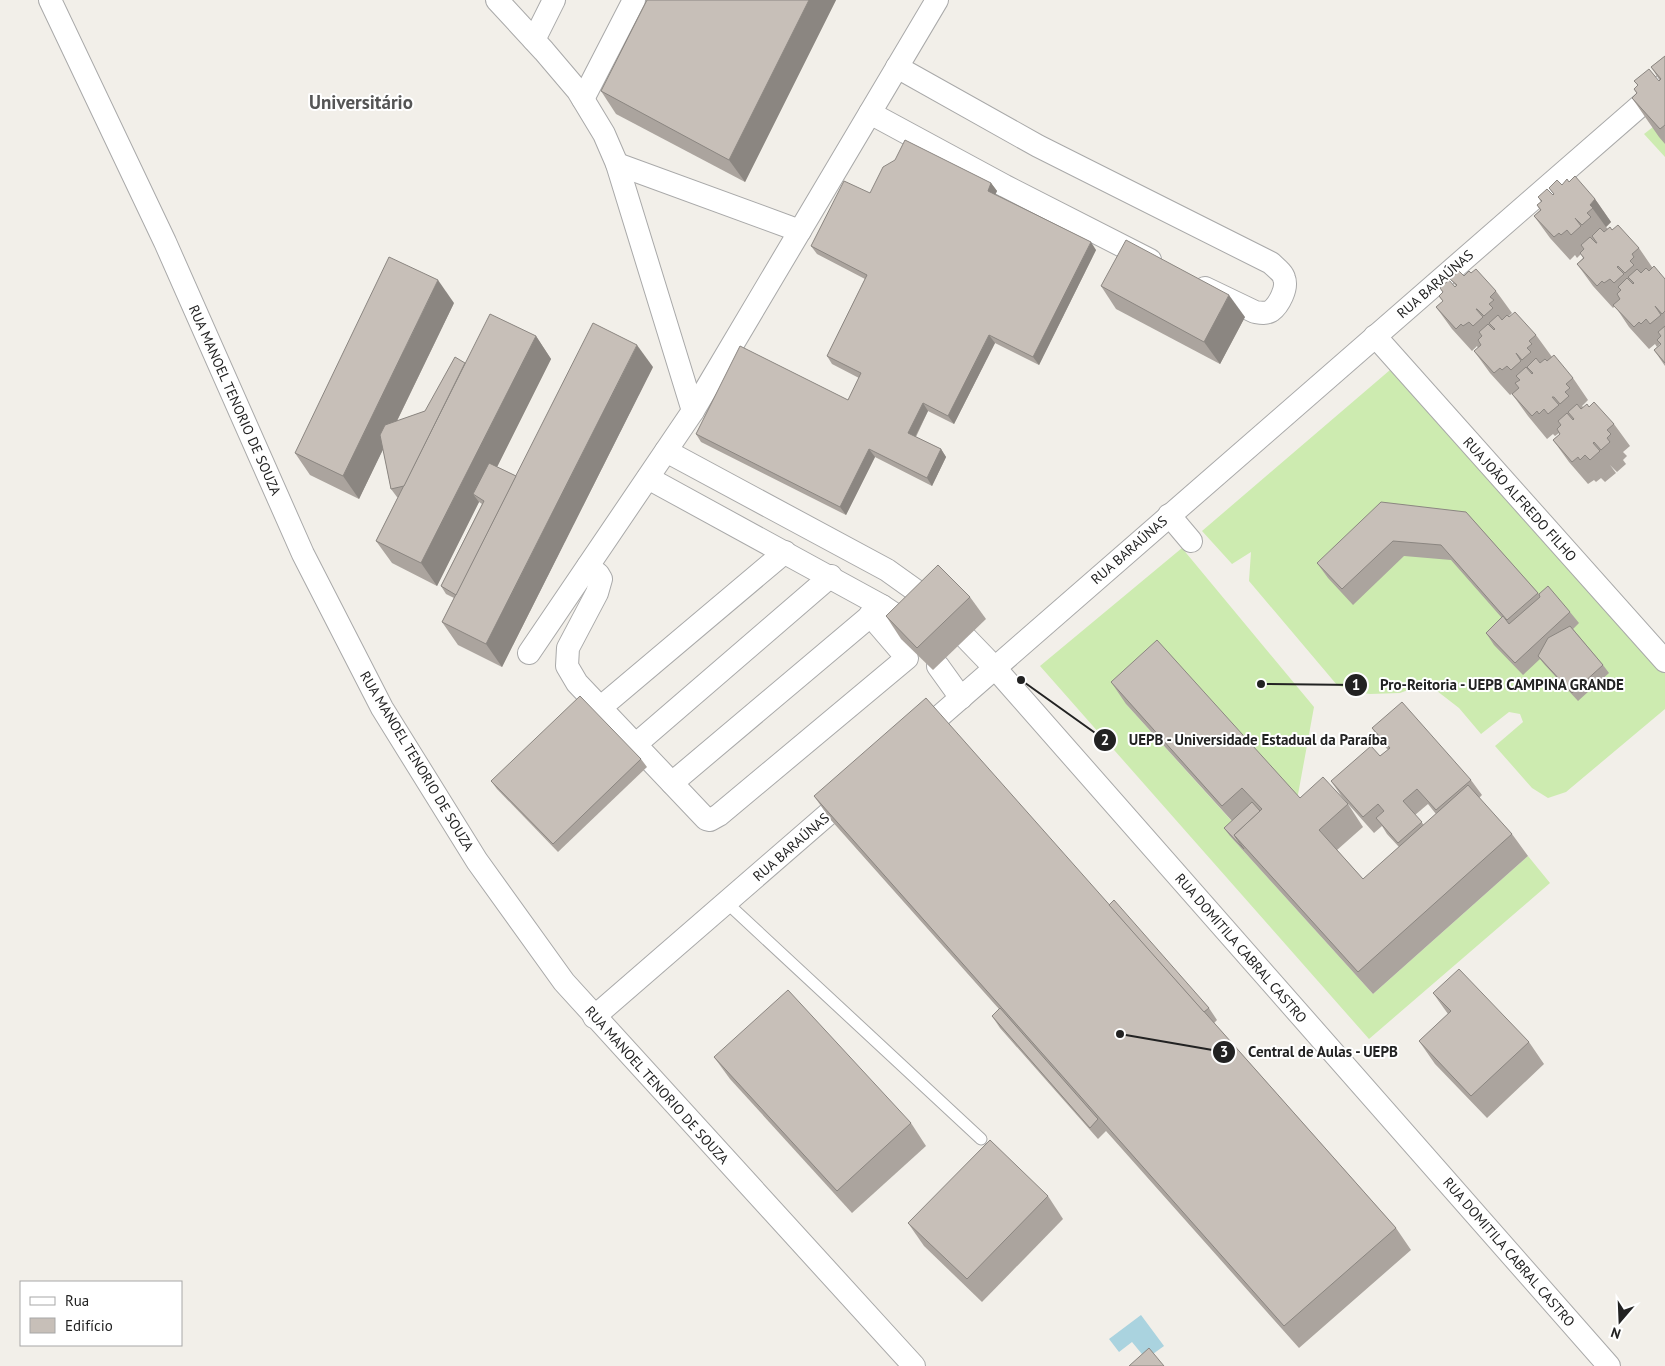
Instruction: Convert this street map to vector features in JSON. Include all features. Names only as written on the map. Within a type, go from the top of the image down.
[{"type":"street","name":"RUA MANOEL TENORIO DE SOUZA","points":[[50,0],[165,242],[303,554],[382,708],[476,861],[564,982],[594,1017],[914,1366]]},
{"type":"street","points":[[496,0],[578,91],[604,134],[617,164],[693,411]]},
{"type":"street","points":[[534,40],[554,0]]},
{"type":"street","points":[[583,99],[634,0]]},
{"type":"street","points":[[529,653],[693,411],[937,0]]},
{"type":"street","points":[[870,113],[1005,186],[1255,312],[1263,314],[1276,306],[1286,286],[1284,276],[1271,263],[1038,146],[897,67]]},
{"type":"street","name":"RUA BARAÚNAS","points":[[902,749],[1665,84]]},
{"type":"street","points":[[617,164],[800,231]]},
{"type":"street","name":"RUA JOÃO ALFREDO FILHO","points":[[1375,336],[1665,662]]},
{"type":"street","points":[[666,450],[887,570],[933,602],[918,613],[907,628],[894,614],[876,610]]},
{"type":"street","points":[[588,566],[601,579],[597,593],[568,648],[567,666],[577,684],[706,819],[713,819],[907,658],[876,610],[831,576],[648,478]]},
{"type":"street","points":[[1169,516],[1191,540]]},
{"type":"street","points":[[600,708],[784,552]]},
{"type":"street","points":[[635,745],[831,576]]},
{"type":"street","points":[[672,783],[876,610]]},
{"type":"street","name":"RUA DOMITILA CABRAL CASTRO","points":[[966,638],[995,668],[1608,1364]]},
{"type":"street","points":[[938,666],[961,698]]},
{"type":"street","name":"RUA BARAÚNAS","points":[[594,1017],[866,781]]},
{"type":"lane","points":[[727,903],[981,1139]]},
{"type":"green space","points":[[1662,120],[1665,144],[1665,157],[1644,134]]},
{"type":"green space","points":[[1390,370],[1665,672],[1665,709],[1566,792],[1548,798],[1532,788],[1495,746],[1523,722],[1520,714],[1509,712],[1481,734],[1459,708],[1437,691],[1408,690],[1400,693],[1370,694],[1356,692],[1337,685],[1249,581],[1251,552],[1232,564],[1202,531]]},
{"type":"green space","points":[[1182,548],[1314,707],[1297,800],[1126,704],[1238,828],[1230,836],[1373,994],[1528,856],[1550,883],[1369,1039],[1040,666]]},
{"type":"water","points":[[1141,1315],[1164,1346],[1146,1359],[1132,1342],[1119,1352],[1109,1339]]},
{"type":"building","points":[[647,0],[809,0],[729,160],[601,91]]},
{"type":"building","points":[[1665,56],[1665,125],[1660,129],[1632,98],[1637,93],[1634,89],[1638,85],[1634,81],[1649,69],[1659,81],[1661,79],[1651,67]]},
{"type":"building","points":[[905,140],[991,183],[988,191],[1091,242],[1033,357],[989,335],[948,416],[923,403],[908,433],[941,449],[927,478],[869,449],[840,507],[696,434],[740,346],[848,400],[861,373],[827,356],[867,275],[811,246],[844,181],[870,193],[883,167],[895,160]]},
{"type":"building","points":[[1575,176],[1595,199],[1590,205],[1593,208],[1587,213],[1591,217],[1582,225],[1575,218],[1581,226],[1571,235],[1567,230],[1561,235],[1559,233],[1554,237],[1534,216],[1541,210],[1537,205],[1542,201],[1538,197],[1547,189],[1553,195],[1549,188],[1557,180],[1562,185],[1567,179],[1569,182]]},
{"type":"building","points":[[1618,225],[1639,248],[1632,254],[1634,257],[1630,261],[1634,265],[1625,273],[1618,266],[1624,274],[1614,283],[1610,279],[1604,283],[1602,281],[1597,286],[1577,264],[1584,258],[1580,253],[1584,249],[1581,245],[1590,237],[1597,243],[1592,236],[1600,228],[1604,232],[1610,227],[1612,230]]},
{"type":"building","points":[[1126,240],[1229,295],[1204,342],[1101,286]]},
{"type":"building","points":[[389,257],[438,280],[343,476],[295,453]]},
{"type":"building","points":[[1654,266],[1665,279],[1665,311],[1662,314],[1655,306],[1661,315],[1650,324],[1646,319],[1634,327],[1613,305],[1620,299],[1617,294],[1621,290],[1618,287],[1627,278],[1633,284],[1628,277],[1637,269],[1641,273],[1646,268],[1649,271]]},
{"type":"building","points":[[1476,269],[1496,291],[1490,297],[1494,300],[1489,304],[1493,308],[1484,316],[1476,309],[1483,317],[1473,326],[1469,322],[1463,326],[1461,324],[1456,329],[1436,307],[1443,301],[1439,296],[1443,292],[1440,288],[1449,280],[1455,287],[1457,285],[1450,279],[1459,271],[1464,276],[1469,271],[1471,273]]},
{"type":"building","points":[[1515,312],[1536,335],[1529,341],[1532,344],[1527,348],[1531,352],[1522,360],[1516,353],[1521,361],[1511,370],[1507,366],[1502,370],[1500,368],[1494,373],[1474,351],[1481,345],[1478,340],[1482,336],[1479,332],[1488,324],[1494,330],[1489,323],[1498,315],[1502,320],[1507,315],[1509,317]]},
{"type":"building","points":[[490,314],[536,336],[421,563],[376,541]]},
{"type":"building","points":[[593,323],[637,345],[486,644],[442,622]]},
{"type":"building","points":[[1665,326],[1665,363],[1654,350],[1661,344],[1657,340],[1661,336],[1658,332]]},
{"type":"building","points":[[1554,355],[1573,378],[1566,384],[1570,388],[1565,392],[1569,396],[1560,404],[1552,397],[1559,405],[1548,414],[1544,409],[1539,414],[1537,411],[1532,416],[1512,394],[1519,388],[1515,383],[1520,380],[1516,376],[1526,367],[1532,374],[1527,367],[1536,358],[1540,363],[1545,359],[1547,361]]},
{"type":"building","points":[[455,357],[465,363],[404,486],[391,489],[380,435],[385,425],[425,411]]},
{"type":"building","points":[[1594,402],[1614,424],[1607,430],[1611,434],[1607,438],[1610,442],[1601,450],[1594,442],[1600,451],[1590,460],[1585,455],[1580,460],[1578,457],[1572,462],[1553,440],[1560,434],[1557,429],[1561,425],[1558,421],[1567,413],[1573,420],[1568,412],[1577,404],[1581,409],[1587,404],[1589,407]]},
{"type":"building","points":[[489,463],[516,476],[456,595],[441,586],[484,501],[473,494]]},
{"type":"building","points":[[1381,502],[1466,512],[1538,593],[1507,620],[1441,545],[1393,541],[1342,589],[1317,563]]},
{"type":"building","points":[[938,565],[970,597],[917,648],[886,616]]},
{"type":"building","points":[[1548,586],[1570,612],[1515,663],[1486,633],[1503,616],[1509,624],[1540,597],[1539,594]]},
{"type":"building","points":[[1570,626],[1603,665],[1572,693],[1538,656],[1548,638]]},
{"type":"building","points":[[1157,640],[1300,798],[1323,777],[1348,804],[1319,830],[1363,879],[1468,785],[1512,834],[1358,972],[1234,835],[1262,809],[1242,788],[1222,806],[1111,682]]},
{"type":"building","points":[[580,696],[641,759],[553,844],[491,781]]},
{"type":"building","points":[[926,698],[1396,1228],[1284,1326],[814,796]]},
{"type":"building","points":[[1402,702],[1471,780],[1436,810],[1417,789],[1403,801],[1422,822],[1398,843],[1376,818],[1384,811],[1378,804],[1363,817],[1331,781],[1371,746],[1380,756],[1390,748],[1372,728]]},
{"type":"building","points":[[1252,802],[1260,811],[1234,835],[1244,849],[1224,828]]},
{"type":"building","points":[[1114,900],[1209,1008],[1204,1012],[1109,905]]},
{"type":"building","points":[[1459,969],[1529,1042],[1471,1096],[1419,1041],[1451,1011],[1433,993]]},
{"type":"building","points":[[788,990],[911,1123],[837,1191],[714,1057]]},
{"type":"building","points":[[1000,1008],[1098,1119],[1090,1128],[992,1016]]},
{"type":"building","points":[[990,1140],[1048,1196],[967,1279],[908,1223]]},
{"type":"building","points":[[1149,1348],[1164,1366],[1129,1366]]},
{"type":"place","name":"UEPB - Universidade Estadual da Paraíba","points":[[1021,680]]},
{"type":"place","name":"Pro-Reitoria - UEPB CAMPINA GRANDE","points":[[1261,684]]},
{"type":"place","name":"Central de Aulas - UEPB","points":[[1120,1034]]},
{"type":"district","name":"Universitário","points":[[361,102]]}]
